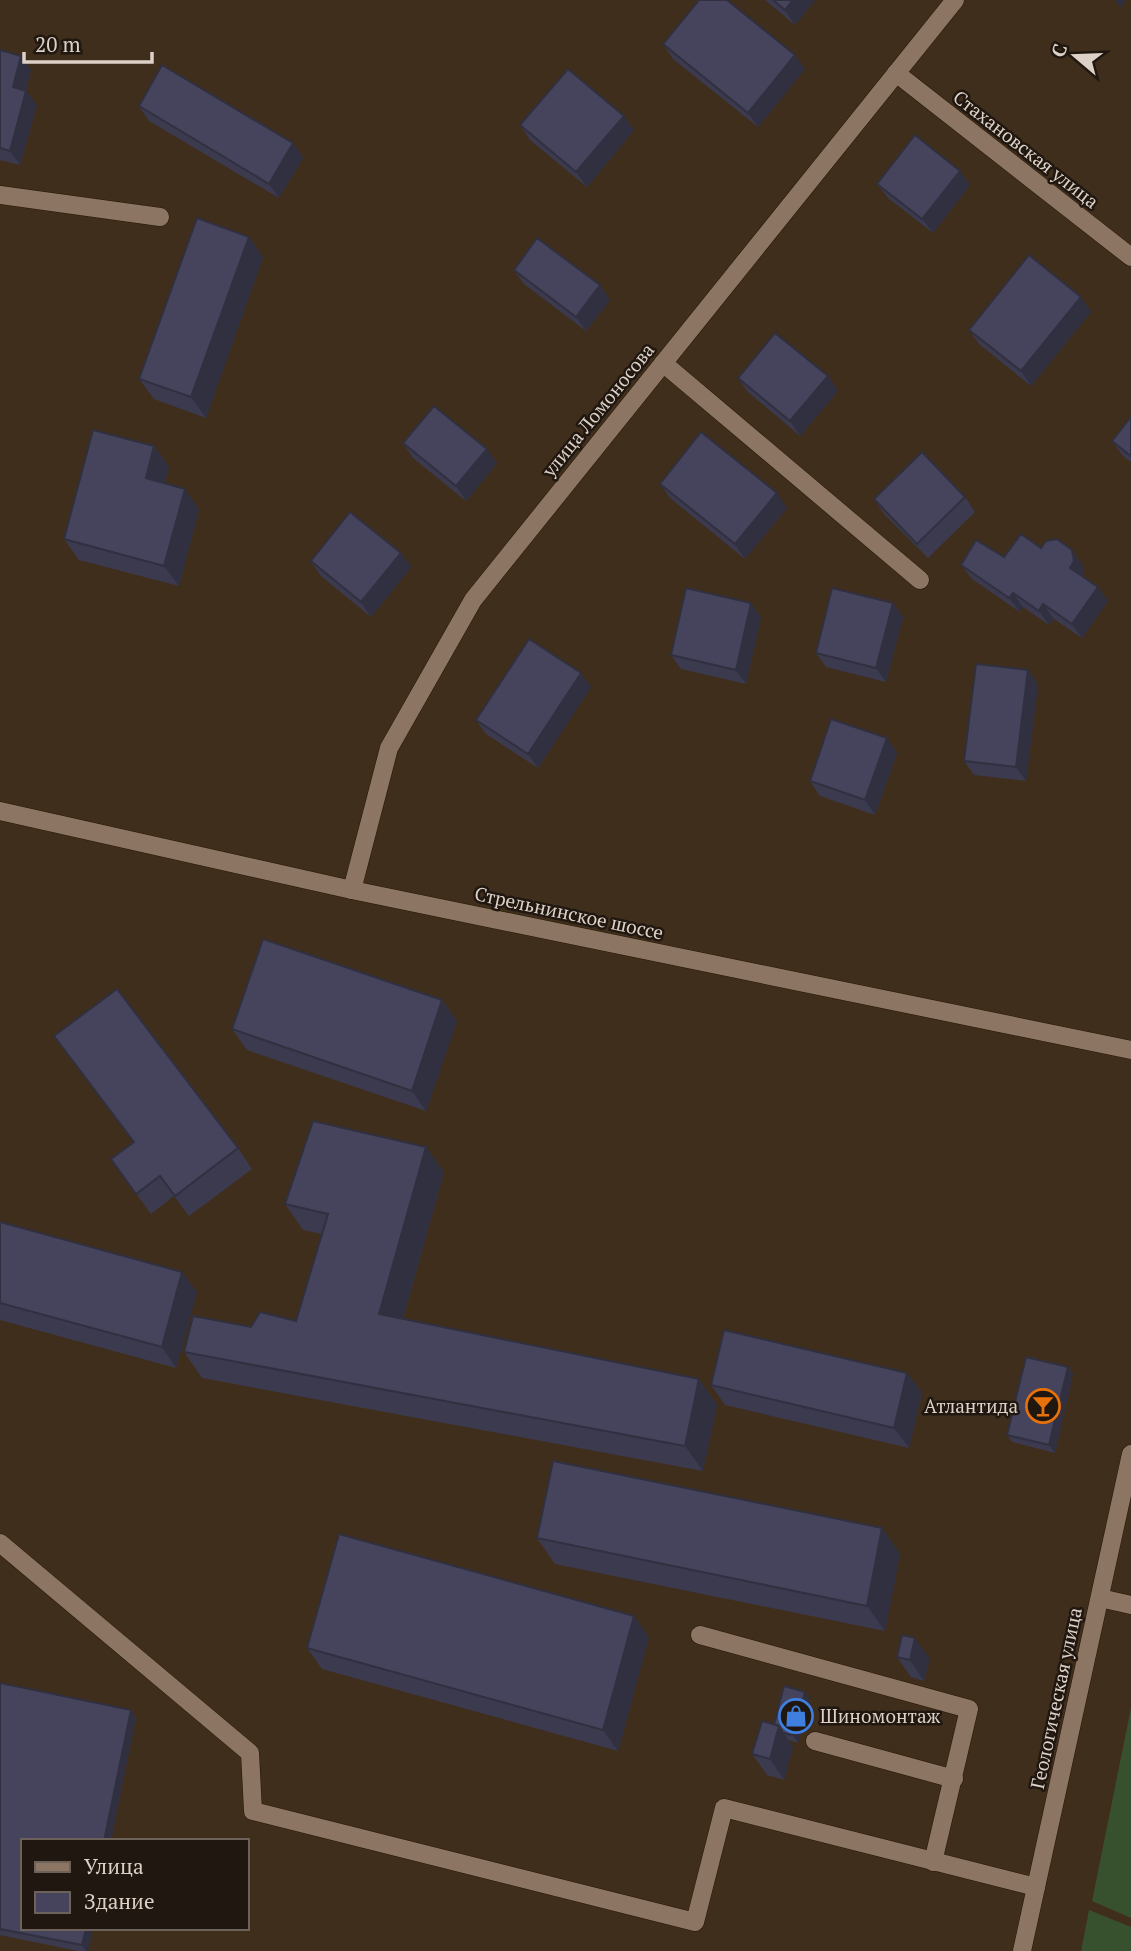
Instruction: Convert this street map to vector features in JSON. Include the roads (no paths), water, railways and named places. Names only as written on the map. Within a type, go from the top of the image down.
[{"type":"street","name":"улица Ломоносова","points":[[352,890],[389,748],[473,600],[955,0]]},
{"type":"street","name":"Стахановская улица","points":[[896,73],[1131,257]]},
{"type":"street","points":[[0,195],[160,217]]},
{"type":"street","points":[[663,363],[920,580]]},
{"type":"street","name":"Стрельнинское шоссе","points":[[0,811],[352,890],[1131,1050]]},
{"type":"street","name":"Геологическая улица","points":[[1022,1951],[1131,1454]]},
{"type":"street","points":[[0,1543],[250,1753],[253,1811],[695,1922],[724,1808],[1036,1887]]},
{"type":"street","points":[[1100,1598],[1131,1605]]},
{"type":"street","points":[[700,1635],[970,1709],[933,1862]]},
{"type":"street","points":[[815,1741],[954,1779]]},
{"type":"place","name":"Атлантида","points":[[1043,1406]]},
{"type":"place","name":"Шиномонтаж","points":[[796,1716]]}]
